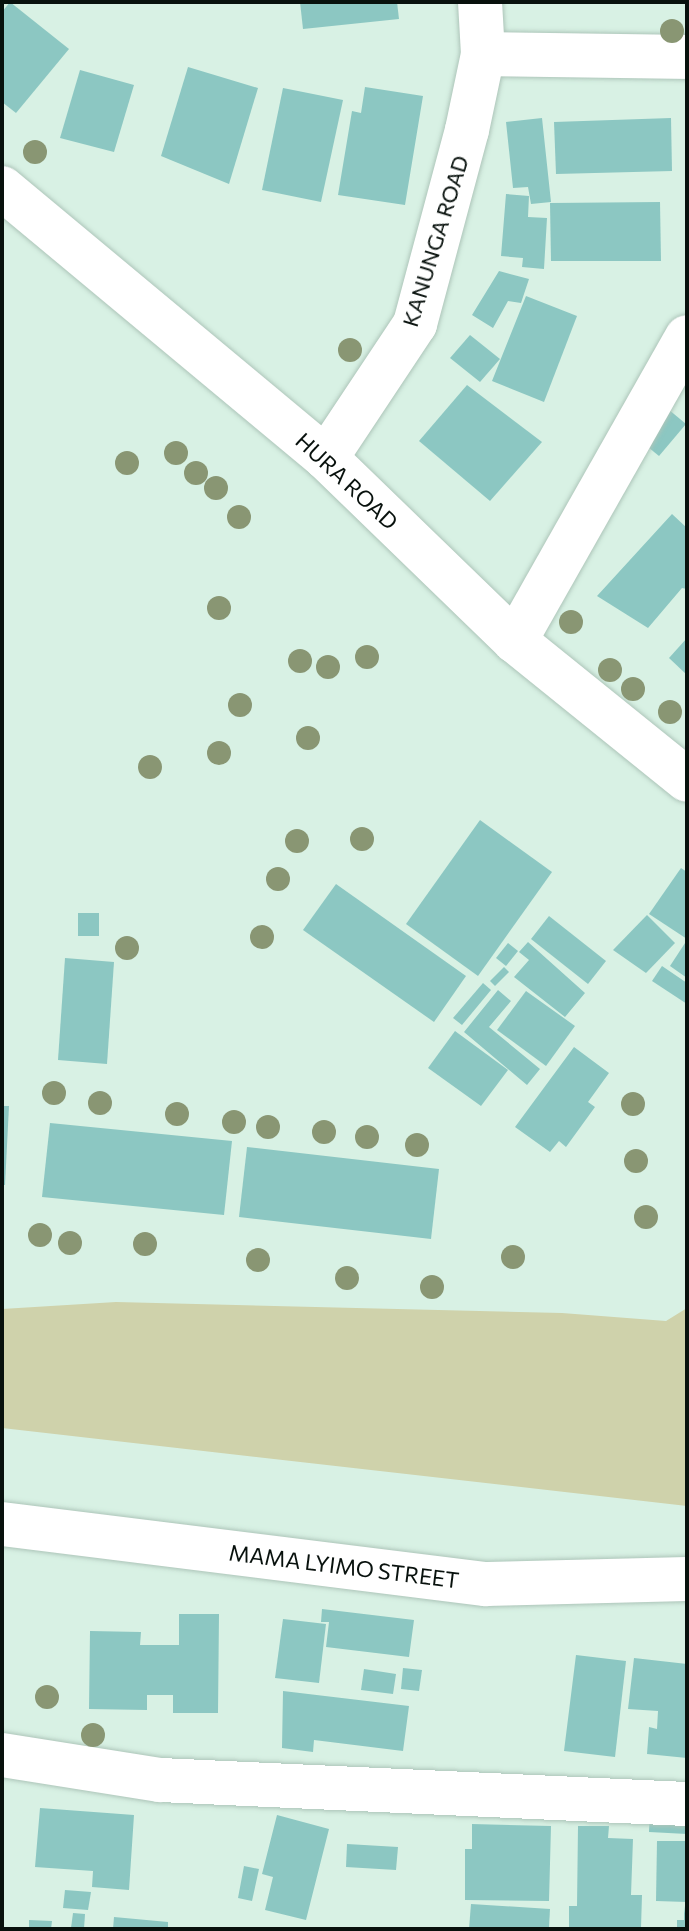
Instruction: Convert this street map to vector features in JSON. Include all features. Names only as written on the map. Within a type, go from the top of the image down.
[{"type":"street","name":"KANUNGA ROAD","points":[[326,458],[415,324],[483,54],[480,2]]},
{"type":"street","points":[[483,54],[687,57]]},
{"type":"street","name":"HURA ROAD","points":[[2,188],[326,458],[515,641],[687,780]]},
{"type":"street","points":[[515,641],[687,337]]},
{"type":"street","name":"MAMA LYIMO STREET","points":[[2,1524],[485,1584],[687,1579]]},
{"type":"street","points":[[2,1755],[160,1780],[687,1804]]},
{"type":"green space","points":[[116,1302],[562,1313],[666,1321],[687,1308],[687,1506],[2,1428],[2,1309]]},
{"type":"building","points":[[10,2],[69,49],[16,113],[2,102],[2,12]]},
{"type":"building","points":[[300,2],[397,2],[399,19],[303,29]]},
{"type":"building","points":[[188,67],[258,88],[229,184],[161,156]]},
{"type":"building","points":[[80,70],[134,85],[114,152],[60,138]]},
{"type":"building","points":[[365,87],[423,96],[405,205],[338,195],[352,111],[361,113]]},
{"type":"building","points":[[283,88],[343,100],[321,202],[262,190]]},
{"type":"building","points":[[542,118],[551,202],[531,204],[528,187],[513,188],[506,122]]},
{"type":"building","points":[[671,118],[672,171],[556,174],[554,122]]},
{"type":"building","points":[[506,194],[529,196],[528,217],[547,218],[544,269],[522,267],[523,258],[501,256]]},
{"type":"building","points":[[660,202],[661,261],[551,261],[550,203]]},
{"type":"building","points":[[499,271],[529,279],[521,303],[508,301],[493,328],[472,315]]},
{"type":"building","points":[[526,296],[577,316],[544,402],[492,381]]},
{"type":"building","points":[[470,335],[500,359],[480,382],[450,358]]},
{"type":"building","points":[[467,385],[542,442],[490,501],[419,441]]},
{"type":"building","points":[[668,409],[686,424],[659,456],[643,443]]},
{"type":"building","points":[[672,514],[687,528],[687,589],[682,588],[648,628],[597,596]]},
{"type":"building","points":[[687,638],[687,675],[669,658]]},
{"type":"building","points":[[480,820],[552,872],[478,976],[406,924]]},
{"type":"building","points":[[681,868],[687,872],[687,939],[649,914]]},
{"type":"building","points":[[336,884],[466,976],[434,1022],[303,930]]},
{"type":"building","points":[[78,913],[99,913],[99,936],[78,936]]},
{"type":"building","points":[[647,915],[675,943],[646,973],[613,950]]},
{"type":"building","points":[[549,916],[606,961],[588,984],[531,939]]},
{"type":"building","points":[[687,940],[687,978],[670,966]]},
{"type":"building","points":[[528,942],[585,993],[565,1017],[514,977],[529,960],[519,952]]},
{"type":"building","points":[[508,943],[518,951],[506,966],[496,958]]},
{"type":"building","points":[[65,958],[114,962],[107,1064],[58,1060]]},
{"type":"building","points":[[662,966],[687,983],[687,1004],[652,981]]},
{"type":"building","points":[[504,967],[509,972],[495,986],[490,981]]},
{"type":"building","points":[[483,983],[491,990],[462,1025],[453,1018]]},
{"type":"building","points":[[498,990],[511,1001],[489,1027],[540,1069],[527,1085],[464,1032]]},
{"type":"building","points":[[526,991],[575,1026],[546,1066],[497,1030]]},
{"type":"building","points":[[455,1031],[508,1070],[481,1106],[428,1068]]},
{"type":"building","points":[[574,1047],[609,1073],[588,1102],[595,1107],[566,1147],[559,1141],[550,1152],[515,1127]]},
{"type":"building","points":[[2,1106],[9,1106],[5,1185],[2,1185]]},
{"type":"building","points":[[50,1123],[232,1141],[224,1215],[42,1197]]},
{"type":"building","points":[[247,1147],[439,1169],[431,1239],[239,1217]]},
{"type":"building","points":[[322,1609],[414,1620],[409,1657],[326,1647],[329,1622],[321,1622]]},
{"type":"building","points":[[179,1614],[219,1614],[218,1713],[173,1713],[173,1695],[147,1695],[147,1710],[89,1709],[90,1631],[141,1632],[140,1645],[179,1645]]},
{"type":"building","points":[[283,1619],[326,1624],[319,1683],[275,1678]]},
{"type":"building","points":[[576,1655],[626,1661],[615,1757],[564,1751]]},
{"type":"building","points":[[634,1658],[687,1664],[687,1758],[647,1754],[649,1727],[657,1729],[658,1711],[628,1709]]},
{"type":"building","points":[[403,1668],[422,1670],[419,1691],[401,1689]]},
{"type":"building","points":[[364,1669],[396,1674],[393,1694],[361,1690]]},
{"type":"building","points":[[283,1691],[409,1706],[403,1751],[314,1740],[313,1752],[282,1748]]},
{"type":"building","points":[[40,1808],[134,1815],[129,1890],[92,1887],[93,1871],[35,1867]]},
{"type":"building","points":[[650,1810],[687,1812],[687,1834],[649,1832]]},
{"type":"building","points":[[277,1815],[329,1829],[306,1920],[265,1910],[273,1877],[262,1874]]},
{"type":"building","points":[[472,1824],[551,1826],[549,1901],[465,1900],[465,1849],[472,1849]]},
{"type":"building","points":[[578,1826],[609,1826],[608,1838],[633,1839],[631,1895],[642,1895],[641,1928],[569,1927],[569,1906],[577,1906]]},
{"type":"building","points":[[657,1841],[687,1841],[687,1902],[656,1901]]},
{"type":"building","points":[[347,1844],[398,1847],[396,1870],[346,1867]]},
{"type":"building","points":[[244,1866],[259,1869],[252,1901],[238,1898]]},
{"type":"building","points":[[65,1890],[91,1892],[88,1910],[63,1908]]},
{"type":"building","points":[[471,1904],[550,1909],[549,1927],[469,1929]]},
{"type":"building","points":[[684,1906],[687,1929],[677,1929],[677,1920],[684,1920]]},
{"type":"building","points":[[73,1913],[85,1914],[84,1929],[71,1928]]},
{"type":"building","points":[[114,1917],[168,1922],[168,1929],[113,1929]]},
{"type":"building","points":[[29,1920],[52,1921],[51,1929],[29,1929]]}]
